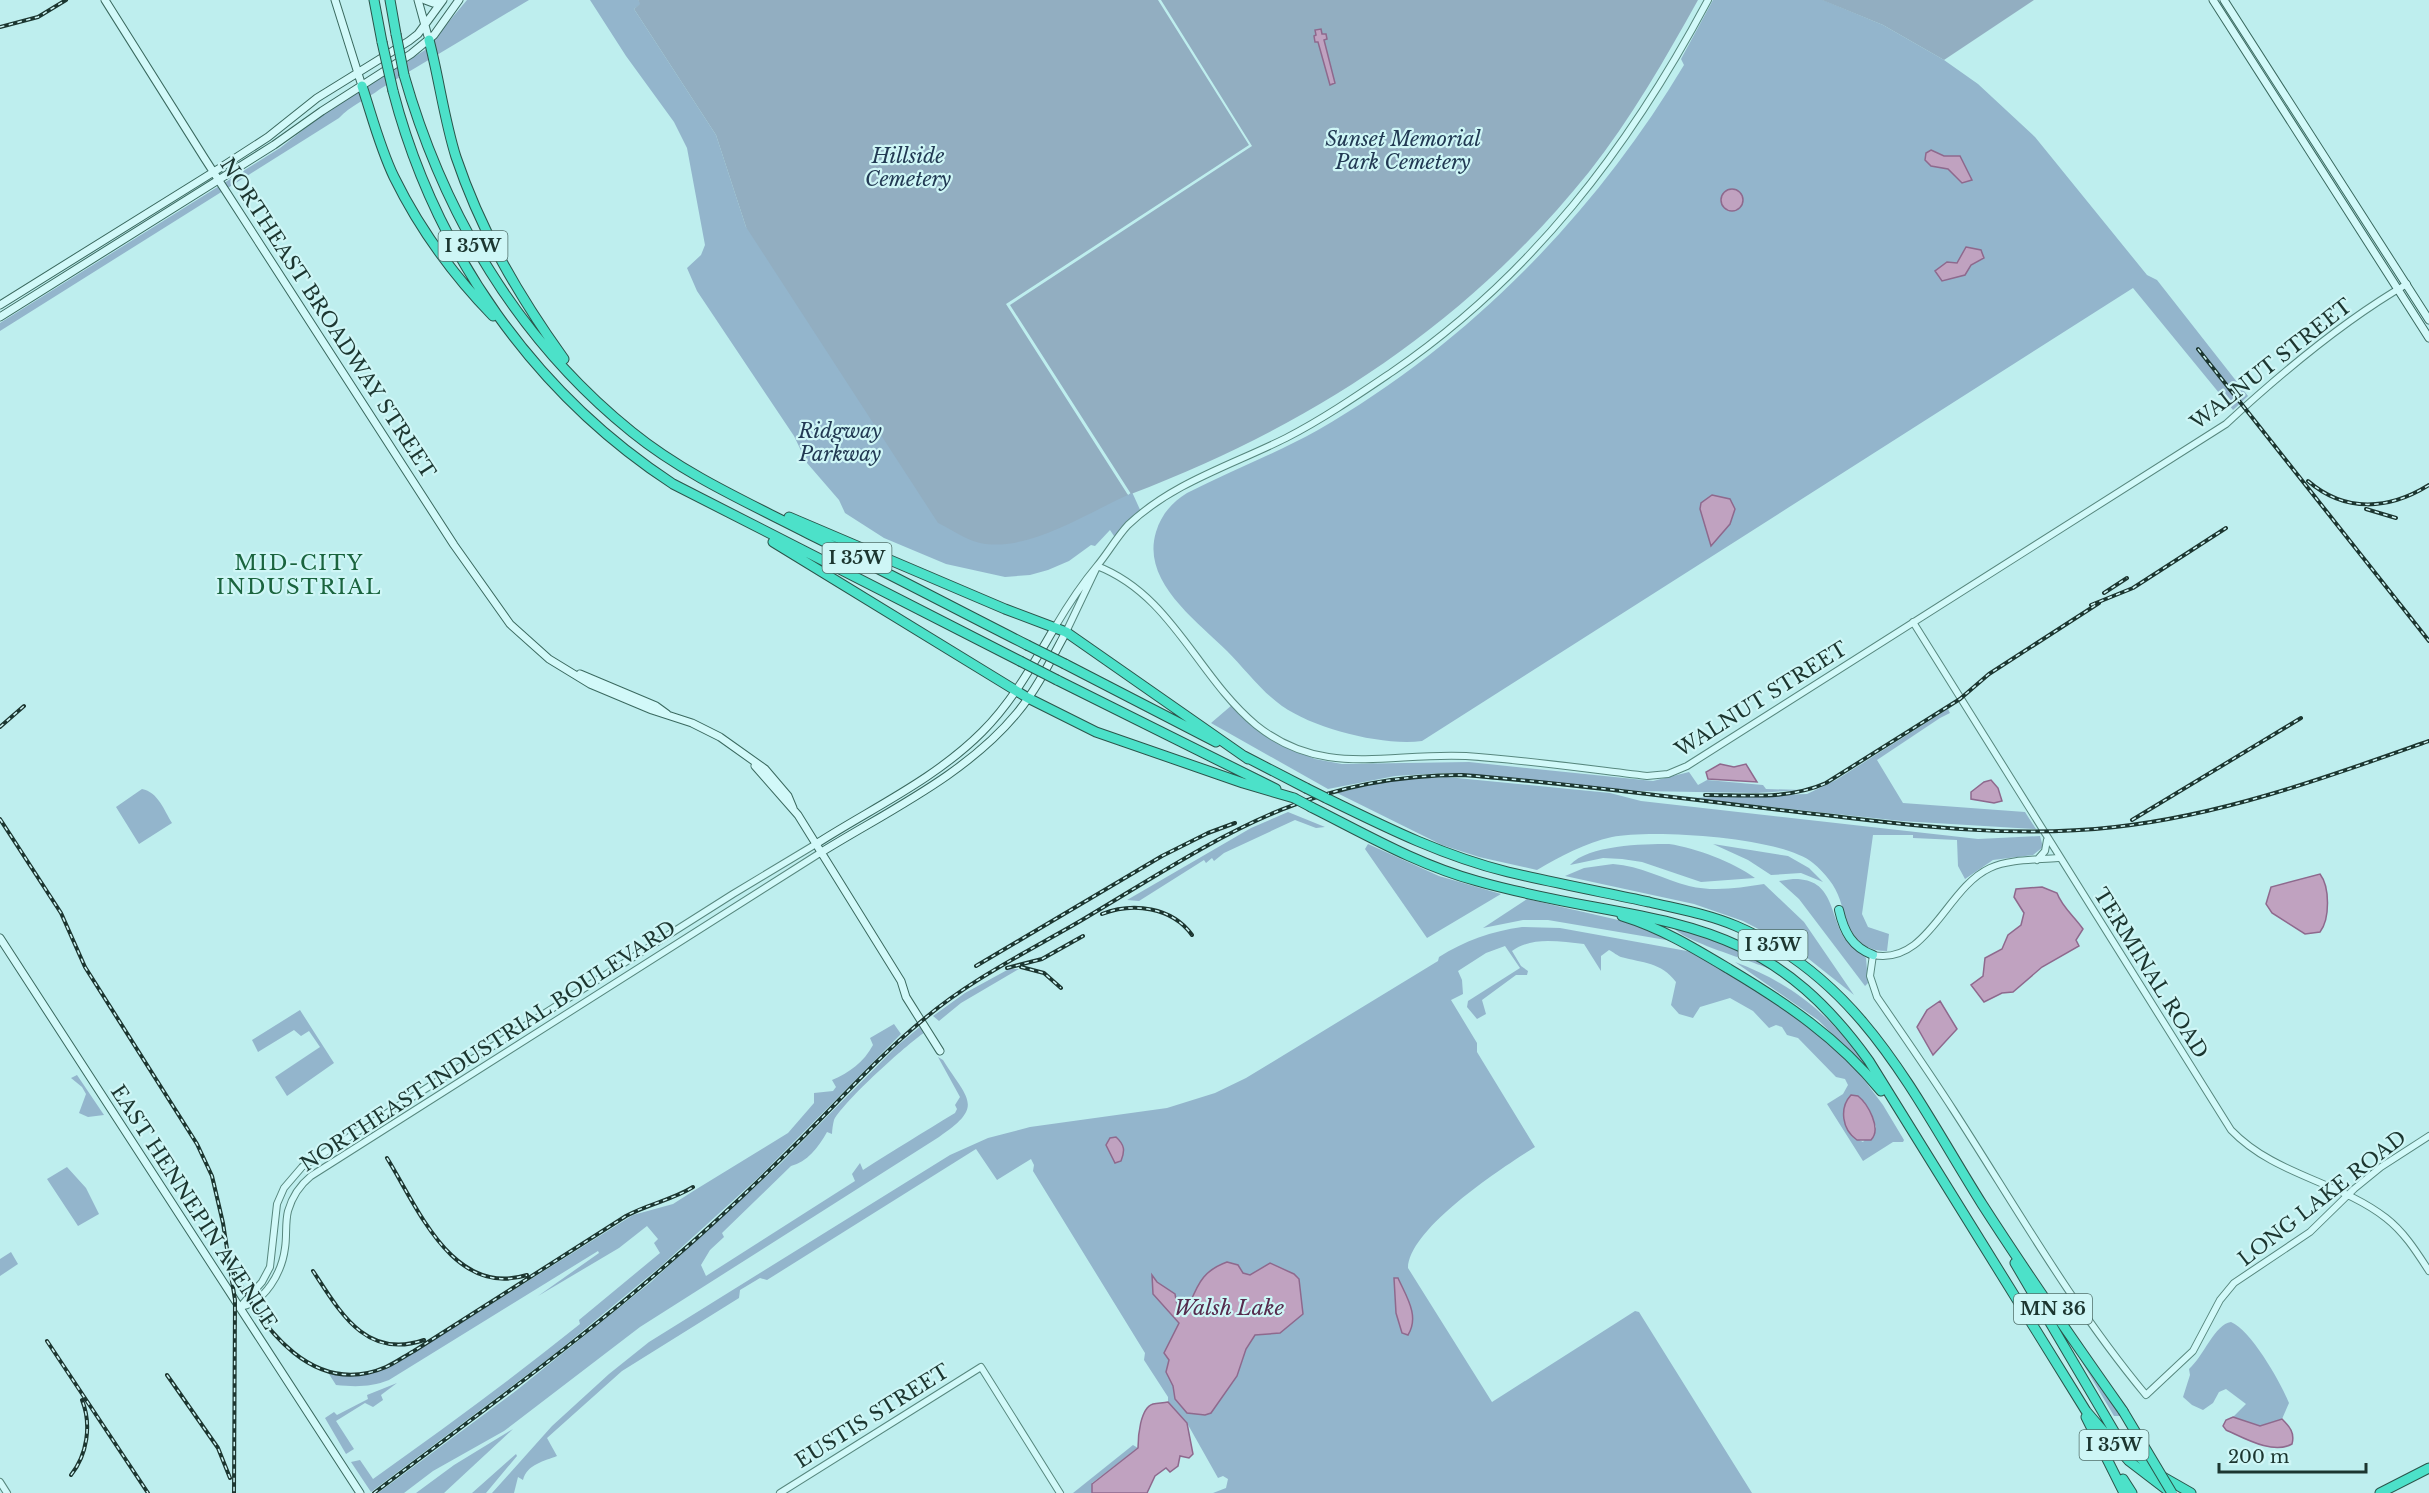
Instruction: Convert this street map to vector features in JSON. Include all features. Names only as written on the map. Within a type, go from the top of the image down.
[{"type":"highway","name":"I 35W","points":[[374,0],[393,92],[412,154],[440,220],[473,278],[512,335],[560,392],[623,448],[673,484],[739,519],[1436,868],[1491,885],[1700,929],[1746,948],[1778,967],[1808,990],[1839,1021],[1869,1061],[2069,1386],[2123,1455],[2143,1473],[2172,1493]]},
{"type":"highway","name":"I 35W","points":[[390,0],[404,75],[426,146],[469,239],[519,315],[587,390],[633,433],[687,470],[1248,759],[1449,856],[1521,875],[1715,918],[1754,934],[1809,968],[1837,992],[1868,1027],[1910,1086],[1983,1206],[2106,1422],[2124,1444],[2156,1473],[2191,1493]]},
{"type":"highway","points":[[429,40],[456,154],[477,215],[526,304],[587,390]]},
{"type":"highway","points":[[362,86],[394,177],[419,222],[473,296],[512,335]]},
{"type":"highway","points":[[687,470],[846,543],[1036,622],[1066,632],[1248,759]]},
{"type":"highway","points":[[739,519],[802,561],[1028,698],[1096,732],[1243,783],[1294,798]]},
{"type":"highway","points":[[1589,905],[1665,932],[1790,1006],[1825,1032],[1871,1078],[1908,1126]]},
{"type":"highway","points":[[1839,910],[1850,939],[1860,949],[1873,955]]},
{"type":"highway","name":"MN 36","points":[[1983,1206],[2123,1411],[2172,1493]]},
{"type":"highway","points":[[2069,1386],[2124,1493]]},
{"type":"highway","points":[[2096,1437],[2132,1493]]},
{"type":"highway","points":[[2380,1493],[2429,1468]]},
{"type":"main road","name":"NORTHEAST BROADWAY STREET","points":[[105,0],[218,180],[484,590],[510,624],[549,659],[590,684],[707,730],[750,759],[793,808],[900,981],[906,997],[939,1049]]},
{"type":"main road","points":[[334,0],[362,86]]},
{"type":"main road","points":[[418,0],[429,40]]},
{"type":"main road","points":[[425,0],[433,3],[442,0]]},
{"type":"main road","points":[[0,305],[268,137],[317,98],[409,41],[425,25],[442,0]]},
{"type":"main road","points":[[0,317],[218,180],[429,40],[459,0]]},
{"type":"main road","points":[[2212,0],[2429,338]]},
{"type":"main road","points":[[2224,0],[2429,320]]},
{"type":"main road","name":"NORTHEAST INDUSTRIAL BOULEVARD","points":[[816,844],[879,808],[943,766],[982,732],[1016,691],[1055,627]]},
{"type":"main road","name":"NORTHEAST INDUSTRIAL BOULEVARD","points":[[820,853],[960,764],[1004,728],[1028,698],[1066,632]]},
{"type":"main road","name":"EAST HENNEPIN AVENUE","points":[[0,938],[360,1492]]},
{"type":"street","points":[[1055,627],[1087,576],[1128,525],[1154,504],[1181,487],[1289,436],[1362,392],[1421,351],[1498,285],[1559,223],[1615,155],[1668,75],[1707,1]]},
{"type":"street","name":"WALNUT STREET","points":[[1097,566],[1115,572],[1162,611],[1234,702],[1256,724],[1303,752],[1346,761],[1463,756],[1647,776],[1668,774],[1687,766],[2226,424],[2268,386],[2407,284]]},
{"type":"street","points":[[1066,632],[1097,566]]},
{"type":"street","name":"TERMINAL ROAD","points":[[1912,622],[2058,858],[2231,1130],[2259,1154],[2374,1210],[2396,1226],[2429,1271]]},
{"type":"street","points":[[2036,860],[2045,851],[2047,840]]},
{"type":"street","name":"NORTHEAST INDUSTRIAL BOULEVARD","points":[[240,1307],[267,1273],[273,1254],[273,1222],[277,1204],[285,1188],[302,1167],[733,894],[816,844]]},
{"type":"street","name":"NORTHEAST INDUSTRIAL BOULEVARD","points":[[240,1307],[248,1306],[259,1298],[279,1270],[284,1254],[289,1208],[299,1188],[311,1176],[820,853]]},
{"type":"street","points":[[1873,955],[1895,955],[1915,945],[1947,907],[1976,877],[1990,867],[2058,858]]},
{"type":"street","name":"LONG LAKE ROAD","points":[[1873,955],[1870,976],[1877,997],[1953,1109],[2062,1285],[2096,1333],[2146,1395],[2193,1351],[2226,1291],[2310,1232],[2346,1196],[2381,1167],[2429,1136]]},
{"type":"street","name":"EUSTIS STREET","points":[[780,1493],[981,1367],[1060,1493]]},
{"type":"street","points":[[0,1482],[7,1493]]},
{"type":"green space","points":[[467,0],[529,0],[380,89],[339,118],[0,331],[0,323],[280,148],[326,112],[425,50]]},
{"type":"green space","name":"Ridgway Parkway","points":[[590,0],[638,0],[641,4],[634,9],[716,135],[746,227],[1128,495],[1132,492],[1142,514],[1116,539],[1110,530],[1095,546],[1091,545],[1069,561],[1030,575],[1005,577],[946,564],[884,538],[845,513],[839,500],[807,463],[794,436],[697,291],[687,268],[701,255],[705,245],[687,148],[674,122],[626,56]]},
{"type":"green space","name":"Hillside Cemetery","points":[[638,0],[1158,0],[1249,145],[1006,304],[1128,495],[1056,530],[1017,542],[998,545],[975,542],[938,523],[746,227],[716,135],[634,9],[640,4]]},
{"type":"green space","name":"Sunset Memorial Park Cemetery","points":[[1161,0],[1698,0],[1647,88],[1604,152],[1541,227],[1491,277],[1438,323],[1382,364],[1323,402],[1262,436],[1198,467],[1131,494],[1010,305],[1252,146]]},
{"type":"green space","points":[[1713,0],[1823,0],[1883,25],[1944,60],[1978,84],[2035,137],[2147,275],[2157,280],[2248,396],[2233,410],[2133,288],[1422,741],[1388,741],[1349,734],[1312,722],[1282,706],[1267,694],[1187,613],[1164,583],[1156,567],[1153,550],[1156,532],[1164,515],[1177,500],[1187,493],[1318,430],[1373,395],[1426,357],[1477,316],[1569,223],[1610,173],[1649,120],[1684,65],[1681,59]]},
{"type":"green space","points":[[1822,0],[2034,0],[1944,60],[1883,25]]},
{"type":"green space","points":[[1232,705],[1255,728],[1276,742],[1315,759],[1342,764],[1469,762],[1653,781],[1689,772],[1698,785],[1707,780],[1763,785],[1766,789],[1802,790],[1756,793],[1639,791],[1445,773],[1395,776],[1328,789],[1211,723]]},
{"type":"green space","points":[[1948,709],[1950,713],[1877,760],[1903,803],[2025,812],[2036,829],[1901,821],[1689,798],[1807,794],[1836,780]]},
{"type":"green space","points":[[1447,777],[1610,793],[1641,801],[1978,839],[2040,836],[2043,847],[2033,855],[1993,860],[1965,879],[1958,866],[1957,840],[1913,838],[1913,835],[1873,835],[1862,914],[1868,927],[1889,934],[1887,951],[1876,950],[1867,947],[1854,935],[1835,889],[1822,871],[1797,854],[1774,847],[1716,837],[1631,835],[1612,837],[1583,846],[1537,870],[1479,857],[1442,845],[1337,793],[1391,780]]},
{"type":"green space","points":[[142,789],[156,798],[172,823],[139,844],[116,807]]},
{"type":"green space","points":[[1288,812],[1325,827],[1316,828],[1295,820],[1224,853],[1214,861],[1212,858],[1206,863],[1204,860],[1139,901],[1127,900],[1251,828]]},
{"type":"green space","points":[[1368,844],[1439,876],[1501,894],[1427,938],[1365,849]]},
{"type":"green space","points":[[1669,844],[1714,856],[1755,878],[1701,882],[1642,862],[1622,859],[1603,858],[1570,865],[1589,853],[1616,847]]},
{"type":"green space","points":[[1713,844],[1788,856],[1809,868],[1823,882],[1801,873],[1771,875],[1748,860]]},
{"type":"green space","points":[[1613,864],[1633,867],[1698,888],[1726,889],[1764,884],[1804,922],[1854,995],[1795,948],[1743,921],[1694,904],[1565,876],[1584,868]]},
{"type":"green space","points":[[1793,879],[1816,884],[1823,891],[1845,939],[1866,958],[1868,983],[1865,986],[1799,899],[1779,881]]},
{"type":"green space","points":[[1527,899],[1627,922],[1672,941],[1548,920],[1523,920],[1483,928]]},
{"type":"green space","points":[[1672,926],[1731,945],[1774,971],[1689,938]]},
{"type":"green space","points":[[1560,928],[1698,953],[1797,1016],[1853,1065],[1883,1105],[1904,1140],[1893,1142],[1863,1161],[1827,1104],[1843,1094],[1848,1085],[1845,1079],[1836,1077],[1798,1038],[1787,1035],[1782,1027],[1776,1025],[1769,1028],[1753,1011],[1730,998],[1700,1007],[1693,1018],[1679,1014],[1671,1005],[1676,982],[1664,970],[1651,964],[1621,957],[1609,950],[1601,956],[1601,971],[1584,944],[1556,941],[1529,943],[1512,951],[1521,966],[1528,971],[1527,975],[1516,975],[1482,1000],[1486,1014],[1477,1019],[1467,1007],[1468,1001],[1520,968],[1505,946],[1486,953],[1458,971],[1462,980],[1463,994],[1451,1000],[1477,1043],[1477,1052],[1535,1147],[1481,1184],[1440,1217],[1412,1252],[1408,1268],[1492,1402],[1635,1311],[1639,1312],[1752,1493],[1213,1493],[1226,1488],[1228,1479],[1223,1476],[1218,1478],[1187,1423],[1168,1402],[1168,1397],[1144,1360],[1145,1353],[1033,1171],[1034,1165],[1031,1159],[997,1180],[976,1149],[767,1280],[760,1278],[740,1290],[739,1298],[622,1371],[547,1438],[557,1456],[532,1467],[523,1480],[518,1477],[514,1493],[492,1493],[552,1426],[609,1374],[649,1342],[950,1155],[988,1138],[1030,1127],[1167,1108],[1215,1093],[1246,1078],[1438,961],[1439,957],[1458,946],[1489,934],[1511,929]],"holes":[[[1851,1095],[1864,1101],[1876,1127],[1863,1142],[1851,1136],[1844,1110]]]},
{"type":"green space","points":[[1735,962],[1777,981],[1812,1005],[1828,1019],[1870,1071],[1818,1020]]},
{"type":"green space","points":[[1009,969],[1019,969],[961,1003],[939,1021],[933,1016],[965,993]]},
{"type":"green space","points":[[300,1010],[334,1063],[287,1096],[275,1077],[320,1047],[309,1031],[301,1036],[294,1030],[258,1052],[252,1040]]},
{"type":"green space","points":[[894,1024],[901,1034],[760,1176],[660,1267],[557,1352],[371,1492],[351,1462],[360,1460],[373,1479],[504,1384],[580,1324],[579,1320],[660,1253],[654,1243],[658,1239],[647,1226],[619,1248],[538,1296],[599,1253],[598,1251],[389,1380],[363,1386],[336,1385],[329,1374],[364,1375],[396,1364],[633,1215],[673,1204],[788,1133],[814,1103],[814,1093],[833,1091],[836,1087],[832,1080],[861,1062],[873,1045],[870,1038]]},
{"type":"green space","points":[[921,1026],[925,1032],[876,1074],[840,1111],[834,1120],[832,1134],[827,1132],[812,1153],[791,1166],[722,1233],[724,1237],[710,1250],[701,1265],[706,1276],[855,1181],[852,1174],[860,1163],[863,1170],[955,1113],[957,1109],[955,1105],[960,1097],[938,1057],[943,1060],[965,1094],[968,1102],[963,1118],[939,1137],[640,1327],[504,1431],[433,1471],[404,1493],[378,1493],[517,1390],[651,1282],[780,1164],[898,1045]]},
{"type":"green space","points":[[77,1075],[104,1115],[88,1117],[79,1113],[86,1094],[82,1087],[71,1078]]},
{"type":"green space","points":[[67,1167],[86,1188],[99,1214],[78,1226],[47,1179]]},
{"type":"green space","points":[[11,1252],[18,1264],[0,1276],[0,1259]]},
{"type":"green space","points":[[2231,1322],[2239,1327],[2256,1346],[2279,1383],[2289,1403],[2282,1419],[2260,1426],[2233,1417],[2246,1404],[2226,1389],[2219,1392],[2213,1403],[2203,1410],[2192,1405],[2183,1397],[2190,1375],[2189,1369],[2220,1328]]},
{"type":"green space","points":[[2063,1330],[2122,1416],[2114,1416]]},
{"type":"green space","points":[[397,1383],[381,1395],[383,1400],[373,1407],[365,1403],[336,1421],[354,1449],[346,1454],[325,1418],[334,1412],[337,1415],[368,1399],[367,1395]]},
{"type":"green space","points":[[513,1429],[444,1493],[416,1493],[454,1465]]},
{"type":"green space","points":[[1133,1445],[1138,1448],[1092,1483],[1092,1493],[1073,1493]]},
{"type":"green space","points":[[516,1454],[517,1456],[486,1493],[472,1493]]},
{"type":"water","points":[[1321,29],[1322,34],[1326,34],[1327,39],[1324,40],[1335,83],[1330,85],[1318,42],[1315,42],[1314,36],[1316,35],[1315,30]]},
{"type":"water","points":[[1931,150],[1944,156],[1960,156],[1972,180],[1962,183],[1948,169],[1931,166],[1925,160],[1926,153]]},
{"type":"water","points":[[1732,189],[1740,192],[1743,200],[1740,208],[1732,211],[1724,208],[1721,200],[1724,192]]},
{"type":"water","points":[[1966,247],[1981,250],[1984,258],[1971,265],[1965,275],[1942,281],[1935,271],[1947,262],[1957,263]]},
{"type":"water","points":[[1712,495],[1730,499],[1735,509],[1730,524],[1711,546],[1700,509],[1701,503]]},
{"type":"water","points":[[1720,764],[1734,767],[1746,764],[1757,782],[1708,779],[1706,772]]},
{"type":"water","points":[[1991,780],[1998,788],[2002,801],[1994,803],[1971,799],[1971,792],[1984,782]]},
{"type":"water","points":[[2320,874],[2326,887],[2328,903],[2326,919],[2320,932],[2305,934],[2272,913],[2266,904],[2271,887]]},
{"type":"water","points":[[2042,887],[2057,893],[2083,929],[2076,940],[2079,946],[2042,967],[2013,992],[2002,993],[1984,1002],[1971,985],[1983,976],[1985,958],[2002,949],[2008,935],[2021,925],[2024,913],[2014,897],[2016,889]]},
{"type":"water","points":[[1940,1001],[1957,1029],[1933,1055],[1917,1027],[1927,1010]]},
{"type":"water","points":[[1851,1095],[1858,1096],[1862,1100],[1872,1117],[1875,1130],[1871,1140],[1857,1140],[1845,1125],[1845,1106]]},
{"type":"water","points":[[1116,1137],[1123,1145],[1124,1151],[1121,1161],[1115,1163],[1106,1145],[1110,1138]]},
{"type":"water","name":"Walsh Lake","points":[[1227,1262],[1238,1265],[1243,1273],[1250,1275],[1270,1263],[1294,1274],[1299,1279],[1303,1314],[1280,1333],[1255,1335],[1246,1349],[1237,1376],[1211,1413],[1205,1415],[1187,1413],[1175,1399],[1173,1386],[1166,1372],[1169,1360],[1164,1353],[1179,1323],[1153,1294],[1152,1275],[1157,1282],[1175,1294],[1177,1305],[1190,1303],[1196,1288],[1204,1277]]},
{"type":"water","points":[[1394,1278],[1398,1278],[1412,1313],[1413,1321],[1408,1335],[1402,1333],[1396,1313]]},
{"type":"water","points":[[1168,1402],[1187,1423],[1193,1454],[1189,1458],[1180,1456],[1178,1466],[1170,1472],[1166,1468],[1155,1476],[1147,1493],[1092,1493],[1092,1484],[1138,1448],[1145,1411],[1153,1404]]},
{"type":"water","points":[[2233,1417],[2260,1426],[2282,1419],[2291,1430],[2292,1444],[2276,1448],[2268,1447],[2241,1437],[2226,1430],[2223,1426],[2226,1420]]},
{"type":"railway","points":[[0,27],[38,17],[66,0]]},
{"type":"railway","points":[[2198,349],[2429,641]]},
{"type":"railway","points":[[2308,481],[2337,499],[2367,504],[2398,499],[2429,485]]},
{"type":"railway","points":[[2366,509],[2396,518]]},
{"type":"railway","points":[[2091,605],[2133,588],[2226,528]]},
{"type":"railway","points":[[2104,593],[2127,578]]},
{"type":"railway","points":[[1705,795],[1782,794],[1826,783],[1960,699],[1989,674],[2099,603]]},
{"type":"railway","points":[[0,727],[24,706]]},
{"type":"railway","points":[[2132,820],[2301,718]]},
{"type":"railway","points":[[374,1493],[526,1379],[637,1290],[738,1201],[891,1048],[942,1005],[1001,966],[1174,864],[1262,818],[1306,800],[1354,787],[1405,778],[1462,775],[1598,788],[1934,827],[2006,831],[2079,830],[2115,827],[2196,814],[2314,781],[2429,741]]},
{"type":"railway","points":[[0,819],[61,913],[85,967],[197,1144],[212,1176],[223,1223],[235,1300],[234,1493]]},
{"type":"railway","points":[[976,966],[1162,856],[1208,833],[1235,823]]},
{"type":"railway","points":[[1102,914],[1126,908],[1151,910],[1174,918],[1192,935]]},
{"type":"railway","points":[[1007,968],[1042,959],[1083,936]]},
{"type":"railway","points":[[1021,967],[1044,973],[1061,988]]},
{"type":"railway","points":[[387,1158],[425,1223],[458,1261],[478,1273],[501,1279],[527,1275]]},
{"type":"railway","points":[[235,1273],[260,1316],[294,1353],[314,1366],[336,1373],[360,1374],[386,1367],[414,1351],[626,1216],[693,1187]]},
{"type":"railway","points":[[313,1271],[345,1316],[371,1338],[386,1343],[404,1344],[424,1340]]},
{"type":"railway","points":[[47,1341],[148,1493]]},
{"type":"railway","points":[[167,1375],[218,1448],[230,1478]]},
{"type":"railway","points":[[71,1475],[81,1458],[86,1439],[87,1419],[82,1400]]},
{"type":"district","name":"MID-CITY INDUSTRIAL","points":[[299,575]]}]
